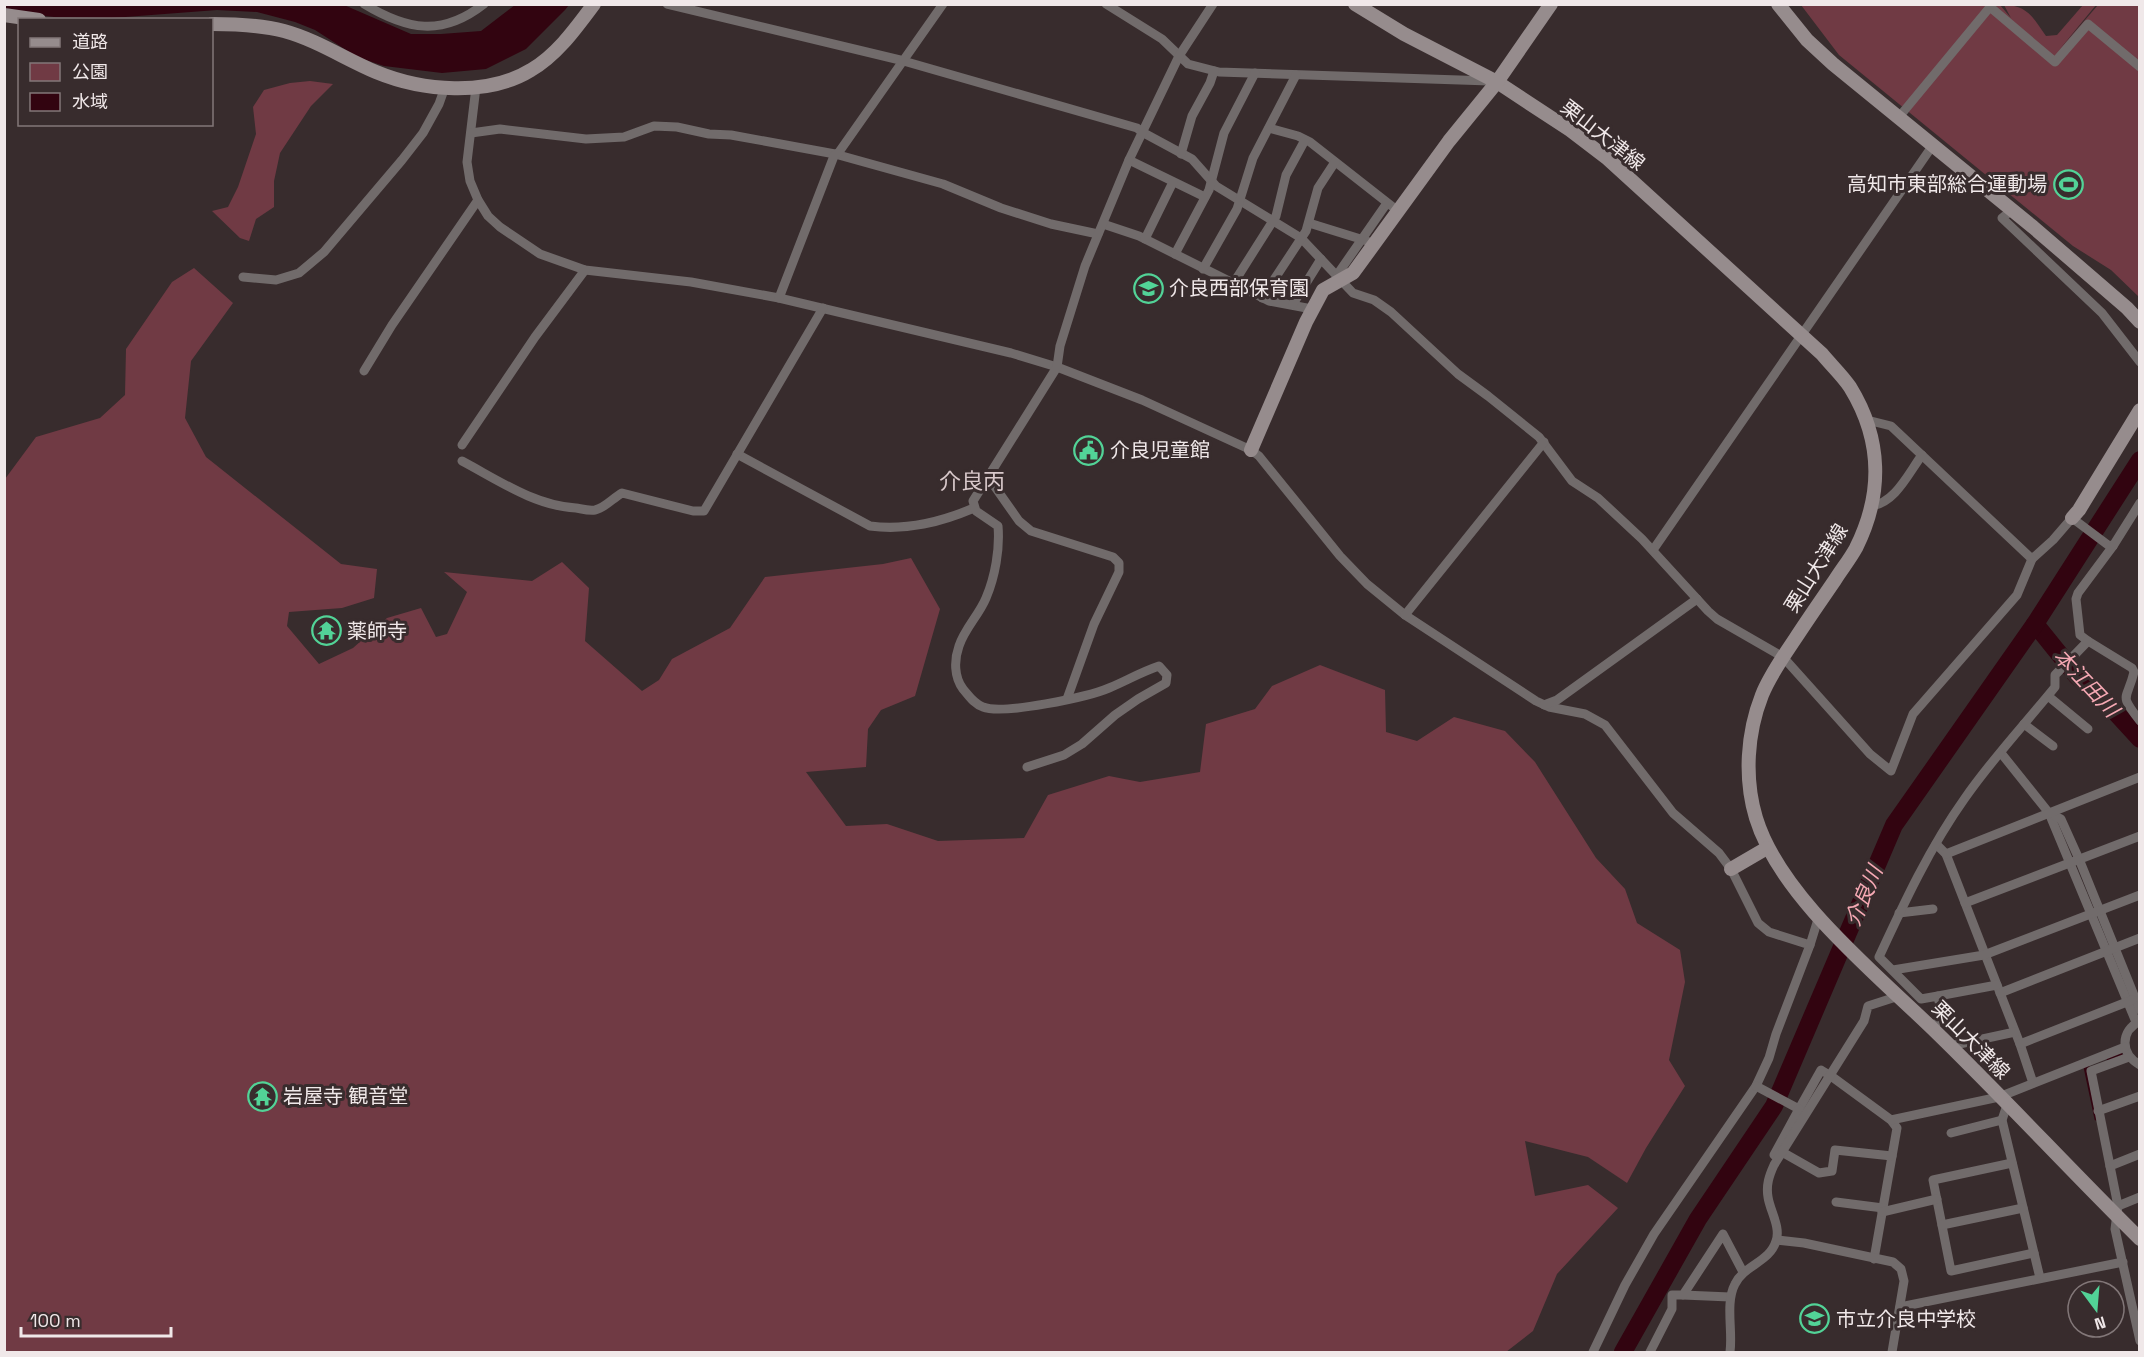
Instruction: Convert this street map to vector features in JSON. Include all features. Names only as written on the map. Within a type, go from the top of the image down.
[{"type":"main road","points":[[213,24],[236,24],[284,31],[402,81],[445,87],[476,87],[509,81],[532,70],[574,31],[594,4]]},
{"type":"main road","name":"栗山大津線","points":[[1355,4],[1404,34],[1497,82],[1570,130],[1608,159],[1822,354],[1849,386],[1867,420],[1875,452],[1875,488],[1856,549],[1783,657],[1762,693],[1750,737],[1748,771],[1755,816],[1767,848],[1794,888],[1822,920],[2117,1211],[2139,1239]]},
{"type":"main road","points":[[1251,450],[1312,309],[1323,290],[1339,278],[1353,273],[1368,242],[1393,207],[1497,82],[1551,4]]},
{"type":"main road","points":[[1778,4],[1807,40],[2012,210],[2127,308],[2139,322]]},
{"type":"main road","points":[[4,15],[25,18]]},
{"type":"main road","points":[[2074,520],[2139,410]]},
{"type":"main road","points":[[1731,869],[1767,848]]},
{"type":"street","points":[[364,4],[384,16],[408,25],[434,27],[471,15],[484,4]]},
{"type":"street","points":[[667,4],[903,61],[1137,128],[1192,159],[1216,186],[1301,238],[1353,293],[1383,305],[1458,374],[1544,442],[1572,482],[1598,498],[1653,550],[1717,619],[1783,657],[1870,754],[1891,771],[1913,714],[2017,595],[2032,559],[2074,520],[2111,545]]},
{"type":"street","points":[[779,298],[835,154],[839,152],[943,4]]},
{"type":"street","points":[[1106,4],[1162,39],[1188,64],[1214,71],[1497,82]]},
{"type":"street","points":[[1027,767],[1064,755],[1082,744],[1115,715],[1166,683],[1167,675],[1159,666],[1145,670],[1108,689],[1015,710],[984,708],[972,700],[960,684],[955,663],[958,646],[986,598],[999,540],[998,526],[975,511],[973,501],[1057,367],[1060,346],[1085,266],[1129,160],[1179,56],[1213,4]]},
{"type":"street","points":[[1899,117],[1990,7],[2055,62],[2088,24],[2139,67]]},
{"type":"street","points":[[1181,154],[1192,116],[1214,71]]},
{"type":"street","points":[[1174,254],[1205,197],[1212,181],[1224,133],[1255,73]]},
{"type":"street","points":[[1203,269],[1240,202],[1253,158],[1296,75]]},
{"type":"street","points":[[243,277],[276,280],[299,273],[324,252],[423,133],[439,105],[445,87]]},
{"type":"street","points":[[476,87],[467,162],[470,181],[488,216],[540,254],[585,270],[691,282],[779,298],[1011,352],[1142,400],[1251,450],[1273,472],[1340,556],[1367,584],[1405,615],[1544,705],[1585,714],[1605,725],[1673,813],[1719,853],[1731,869],[1758,923],[1769,932],[1810,945]]},
{"type":"street","points":[[471,134],[500,129],[586,139],[624,137],[654,126],[731,135],[835,154],[943,184],[1000,208],[1051,224],[1098,234]]},
{"type":"street","points":[[1269,128],[1305,140],[1393,207]]},
{"type":"street","points":[[1233,284],[1276,216],[1286,175],[1305,140]]},
{"type":"street","points":[[1653,550],[1933,145]]},
{"type":"street","points":[[1129,160],[1205,197]]},
{"type":"street","points":[[1262,298],[1309,224],[1318,188],[1335,162]]},
{"type":"street","points":[[1145,239],[1173,182]]},
{"type":"street","points":[[364,370],[478,200]]},
{"type":"street","points":[[2012,210],[2002,218],[2102,313],[2139,362]]},
{"type":"street","points":[[1103,224],[1145,239],[1269,301],[1312,309]]},
{"type":"street","points":[[1309,224],[1368,242]]},
{"type":"street","points":[[1293,304],[1321,259]]},
{"type":"street","points":[[462,446],[535,337],[585,270]]},
{"type":"street","points":[[462,461],[529,497],[555,507],[593,511],[603,507],[622,493],[693,511],[704,511],[823,308]]},
{"type":"street","points":[[1867,420],[1891,426],[2032,559]]},
{"type":"street","points":[[1405,615],[1544,442]]},
{"type":"street","points":[[737,454],[870,526],[891,529],[921,525],[950,519],[974,508]]},
{"type":"street","points":[[1871,506],[1882,504],[1890,499],[1922,455]]},
{"type":"street","points":[[988,477],[1019,521],[1031,531],[1113,557],[1119,563],[1119,572],[1094,624],[1067,699]]},
{"type":"street","points":[[2139,506],[2076,599],[2080,635],[2085,645],[2132,668],[2134,672],[2125,698],[2139,721]]},
{"type":"street","points":[[1544,705],[1557,700],[1697,599]]},
{"type":"street","points":[[2085,645],[2058,671],[2055,675],[2055,687],[1965,798],[1936,844],[1899,913],[1879,957],[1922,999],[1998,989],[2139,938]]},
{"type":"street","points":[[2048,696],[2088,729]]},
{"type":"street","points":[[2024,724],[2053,746]]},
{"type":"street","points":[[2001,753],[2049,813],[2061,819],[2096,912],[2139,1010]]},
{"type":"street","points":[[1946,854],[2139,777]]},
{"type":"street","points":[[1965,903],[2139,836]]},
{"type":"street","points":[[1936,844],[1946,854],[2033,1083]]},
{"type":"street","points":[[1893,970],[1984,955],[2139,895]]},
{"type":"street","points":[[1899,913],[1934,909]]},
{"type":"street","points":[[1593,1353],[1625,1285],[1654,1234],[1760,1088],[1776,1034],[1822,920]]},
{"type":"street","points":[[1730,1353],[1731,1297],[1735,1283],[1743,1272],[1764,1259],[1777,1240],[1777,1228],[1767,1188],[1768,1178],[1774,1165],[1864,1021],[1868,1006],[1899,996]]},
{"type":"street","points":[[1932,1028],[1942,1017],[1938,996]]},
{"type":"street","points":[[2134,999],[2138,1021],[2127,1033],[2127,1052],[2139,1065]]},
{"type":"street","points":[[2020,1044],[2134,999]]},
{"type":"street","points":[[1950,1046],[2015,1032]]},
{"type":"street","points":[[1891,1120],[2003,1101],[2033,1083],[2127,1052]]},
{"type":"street","points":[[2127,1052],[2091,1071],[2117,1211],[2115,1229],[2139,1341]]},
{"type":"street","points":[[1774,1165],[1770,1161],[1795,1107],[1821,1070],[1891,1120],[1897,1128],[1874,1259]]},
{"type":"street","points":[[1760,1088],[1795,1107]]},
{"type":"street","points":[[2098,1111],[2139,1096]]},
{"type":"street","points":[[2003,1101],[2002,1120],[2040,1278]]},
{"type":"street","points":[[1951,1133],[2002,1120]]},
{"type":"street","points":[[1782,1152],[1819,1173],[1832,1171],[1835,1150],[1892,1156]]},
{"type":"street","points":[[2110,1166],[2139,1154]]},
{"type":"street","points":[[2012,1163],[1933,1180],[1950,1271],[2034,1253]]},
{"type":"street","points":[[2117,1211],[2139,1197]]},
{"type":"street","points":[[1836,1202],[1883,1210],[1937,1198]]},
{"type":"street","points":[[1942,1225],[2023,1208]]},
{"type":"street","points":[[1683,1295],[1723,1234],[1743,1272]]},
{"type":"street","points":[[1777,1240],[1804,1243],[1893,1262],[1901,1269],[1904,1281],[1892,1353]]},
{"type":"street","points":[[1900,1307],[2123,1262]]},
{"type":"street","points":[[1650,1353],[1672,1309],[1672,1295],[1731,1297]]},
{"type":"green space","name":"高知市東部総合運動場","points":[[1801,5],[2000,5],[2011,18],[2004,5],[2012,6],[2019,7],[2030,14],[2046,36],[2057,35],[2083,5],[2096,5],[2059,50],[2098,5],[2139,5],[2139,297],[2111,270],[2073,246],[1839,55]]},
{"type":"green space","points":[[310,81],[333,84],[311,106],[280,153],[274,181],[274,207],[256,219],[249,241],[240,238],[212,211],[228,207],[238,187],[256,134],[253,107],[264,90],[290,83]]},
{"type":"green space","points":[[194,268],[233,303],[191,361],[185,418],[206,457],[341,564],[377,569],[374,598],[342,608],[289,612],[287,626],[319,664],[353,648],[387,618],[421,608],[436,637],[447,634],[467,592],[444,572],[532,581],[562,562],[589,588],[585,641],[642,691],[659,680],[672,659],[730,628],[765,577],[883,564],[911,558],[940,609],[915,696],[881,710],[868,729],[866,767],[806,772],[846,826],[887,824],[938,841],[1024,838],[1048,795],[1109,776],[1140,782],[1200,772],[1206,724],[1255,709],[1272,686],[1320,665],[1385,690],[1386,732],[1417,741],[1454,717],[1505,731],[1535,762],[1596,858],[1625,889],[1637,923],[1680,950],[1685,982],[1669,1060],[1685,1086],[1627,1183],[1588,1157],[1525,1141],[1535,1196],[1588,1185],[1618,1208],[1557,1274],[1533,1331],[1506,1352],[5,1352],[5,479],[36,437],[100,418],[125,395],[126,349],[172,282]]},
{"type":"water","points":[[5,4],[344,5],[411,34],[481,31],[515,5],[569,5],[526,49],[486,69],[442,73],[384,66],[357,57],[315,30],[257,12],[217,10],[112,18],[54,17],[5,11]]},
{"type":"waterway","name":"介良川","points":[[1623,1352],[1698,1219],[1774,1106],[1894,825],[2035,624],[2140,460]]},
{"type":"waterway","name":"本江田川","points":[[2035,624],[2077,676],[2106,702],[2140,739]]},
{"type":"waterway","points":[[2108,1059],[2121,1054]]},
{"type":"waterway","points":[[2088,1066],[2085,1067],[2096,1119]]},
{"type":"place","name":"高知市東部総合運動場","points":[[2068,184]]},
{"type":"place","name":"介良西部保育園","points":[[1148,288]]},
{"type":"place","name":"介良児童館","points":[[1089,450]]},
{"type":"place","name":"薬師寺","points":[[326,631]]},
{"type":"place","name":"岩屋寺 観音堂","points":[[262,1096]]},
{"type":"place","name":"市立介良中学校","points":[[1815,1319]]},
{"type":"district","name":"介良丙","points":[[972,481]]}]
